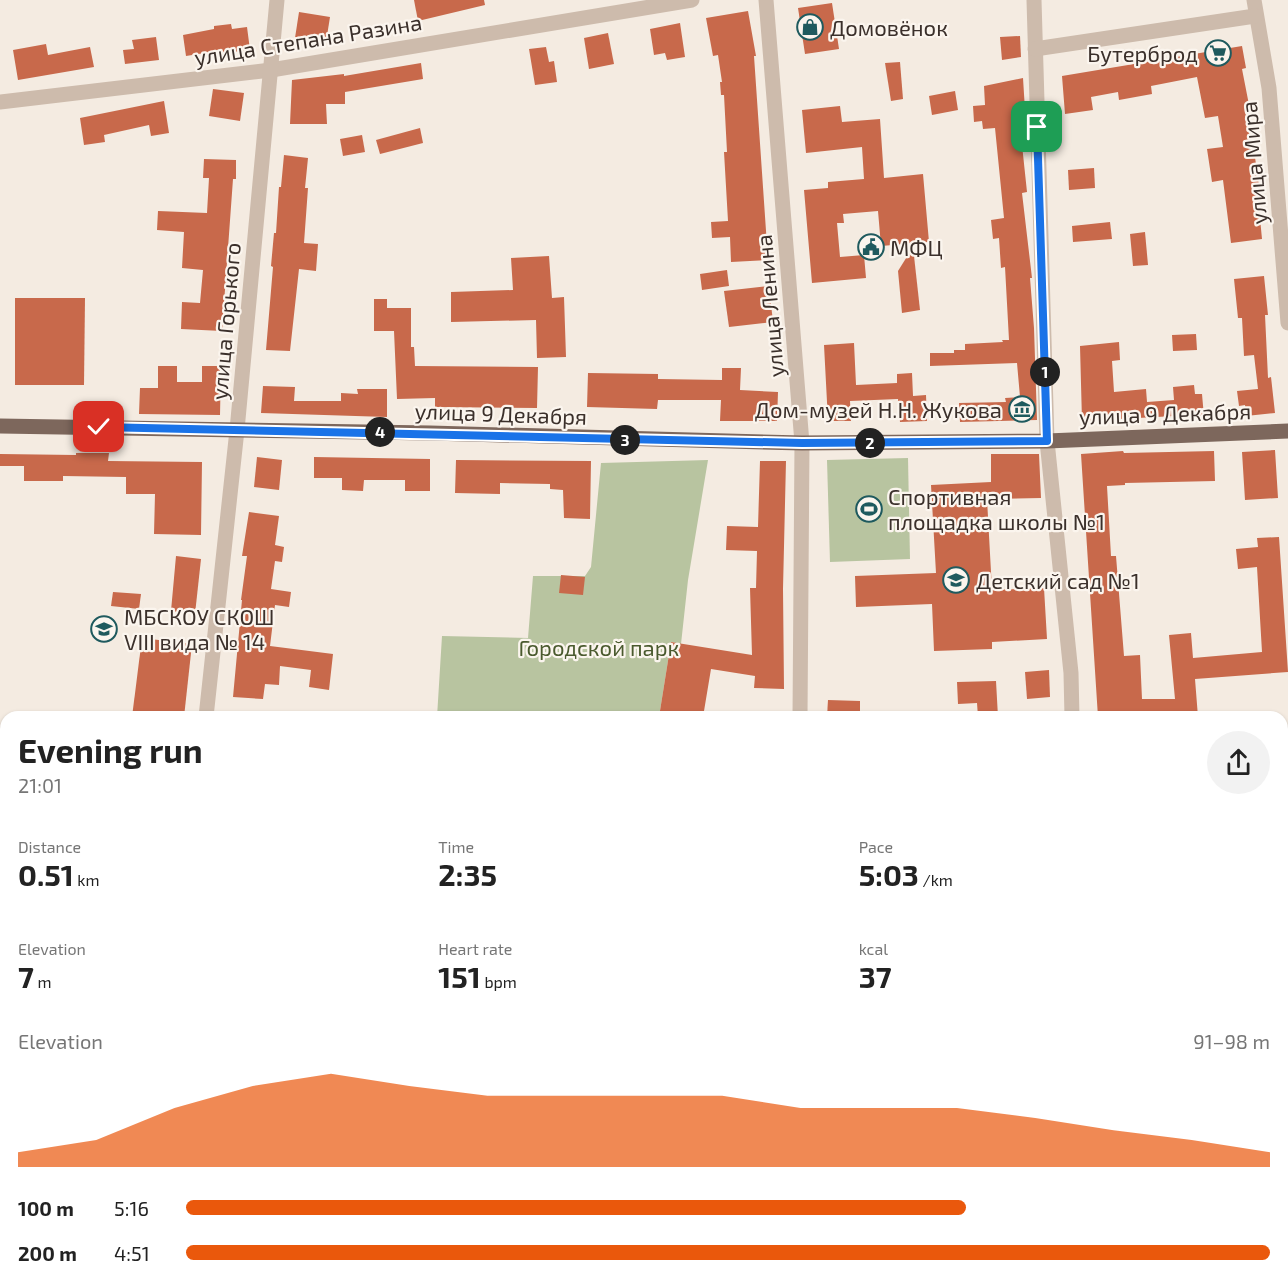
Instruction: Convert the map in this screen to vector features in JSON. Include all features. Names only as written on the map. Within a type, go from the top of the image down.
[{"type":"main road","name":"улица 9 Декабря","points":[[0,426],[802,443],[1047,441],[1288,431]]},
{"type":"street","name":"улица Горького","points":[[207,711],[237,430],[278,0]]},
{"type":"street","name":"улица Степана Разина","points":[[0,102],[271,69],[692,0]]},
{"type":"street","name":"улица Ленина","points":[[766,0],[802,443],[800,711]]},
{"type":"street","points":[[1035,0],[1047,441],[1071,674],[1072,711]]},
{"type":"street","name":"улица Мира","points":[[1254,0],[1269,87],[1288,323]]},
{"type":"street","points":[[1035,49],[1256,16]]},
{"type":"green space","name":"Спортивная площадка школы №1","points":[[908,458],[910,559],[830,562],[827,460]]},
{"type":"green space","name":"Городской парк","points":[[708,460],[688,580],[681,644],[671,642],[660,711],[437,711],[442,636],[528,638],[533,576],[585,576],[591,567],[601,463]]},
{"type":"building","points":[[414,0],[484,0],[485,5],[418,21]]},
{"type":"building","points":[[832,3],[839,49],[805,54],[798,8]]},
{"type":"building","points":[[748,11],[756,56],[754,56],[768,260],[731,262],[730,237],[712,238],[711,222],[728,221],[724,152],[727,152],[724,95],[721,95],[720,82],[722,82],[718,55],[713,56],[706,18]]},
{"type":"building","points":[[299,12],[330,17],[326,42],[295,38]]},
{"type":"building","points":[[680,23],[685,57],[667,60],[665,53],[654,55],[650,29]]},
{"type":"building","points":[[231,24],[232,29],[247,27],[250,50],[217,54],[217,51],[186,56],[183,35],[214,29],[214,26]]},
{"type":"building","points":[[608,33],[614,64],[589,69],[584,38]]},
{"type":"building","points":[[1020,36],[1021,57],[1002,60],[1000,37]]},
{"type":"building","points":[[156,37],[159,60],[125,64],[123,50],[134,49],[132,40]]},
{"type":"building","points":[[46,44],[48,55],[90,47],[94,67],[18,80],[13,50]]},
{"type":"building","points":[[1242,46],[1246,68],[1242,69],[1250,110],[1245,111],[1251,143],[1253,143],[1262,207],[1259,208],[1262,239],[1231,243],[1223,180],[1212,182],[1207,149],[1223,147],[1218,116],[1205,118],[1197,77],[1151,86],[1152,94],[1119,100],[1118,92],[1091,97],[1093,110],[1065,114],[1062,76]]},
{"type":"building","points":[[546,47],[549,62],[554,61],[557,82],[535,85],[529,49]]},
{"type":"building","points":[[900,62],[903,99],[891,101],[885,63]]},
{"type":"building","points":[[421,63],[423,79],[345,92],[345,104],[326,104],[327,124],[290,124],[292,80],[344,74],[344,76]]},
{"type":"building","points":[[1023,78],[1026,126],[1020,126],[1027,192],[1022,193],[1032,278],[1030,278],[1037,420],[960,422],[959,403],[1006,402],[1005,398],[1020,397],[1017,363],[930,366],[930,353],[954,353],[954,350],[965,350],[965,344],[1009,340],[1005,267],[1001,268],[999,238],[993,239],[991,220],[1004,218],[995,128],[983,129],[982,121],[974,122],[973,106],[985,105],[984,86]]},
{"type":"building","points":[[213,89],[244,93],[240,121],[209,116]]},
{"type":"building","points":[[955,91],[958,110],[932,115],[929,96]]},
{"type":"building","points":[[164,101],[169,133],[151,136],[149,125],[104,135],[105,142],[84,145],[80,118]]},
{"type":"building","points":[[840,106],[842,122],[880,119],[884,178],[923,174],[929,242],[881,246],[878,211],[843,214],[844,223],[837,223],[840,257],[864,255],[866,278],[812,283],[804,190],[828,188],[828,182],[864,179],[862,147],[806,153],[802,110]]},
{"type":"building","points":[[420,128],[423,143],[380,154],[376,140]]},
{"type":"building","points":[[362,135],[365,152],[343,156],[340,139]]},
{"type":"building","points":[[284,155],[308,158],[304,243],[318,244],[316,271],[299,269],[290,351],[266,350],[274,233],[276,233]]},
{"type":"building","points":[[204,159],[236,160],[222,331],[181,329],[182,302],[200,303],[203,270],[182,268],[184,232],[157,230],[158,211],[207,213],[209,178],[203,178]]},
{"type":"building","points":[[1094,168],[1095,188],[1069,190],[1068,170]]},
{"type":"building","points":[[1110,222],[1112,239],[1073,242],[1072,226]]},
{"type":"building","points":[[1145,232],[1148,265],[1133,266],[1130,234]]},
{"type":"building","points":[[913,247],[920,310],[902,313],[898,271]]},
{"type":"building","points":[[549,256],[552,298],[564,297],[566,357],[537,358],[536,320],[451,322],[451,292],[513,290],[511,258]]},
{"type":"building","points":[[727,270],[729,286],[702,290],[700,274]]},
{"type":"building","points":[[1264,276],[1268,315],[1265,315],[1268,378],[1271,377],[1275,413],[1246,416],[1245,405],[1239,406],[1237,391],[1258,389],[1254,355],[1244,356],[1242,318],[1238,318],[1234,279]]},
{"type":"building","points":[[769,286],[773,322],[729,327],[724,291]]},
{"type":"building","points":[[15,298],[85,298],[84,385],[15,385]]},
{"type":"building","points":[[374,299],[387,299],[387,308],[411,308],[411,347],[414,347],[415,366],[538,367],[537,408],[435,407],[435,398],[397,399],[394,331],[374,331]]},
{"type":"building","points":[[1196,334],[1197,350],[1173,351],[1172,335]]},
{"type":"building","points":[[1119,342],[1120,360],[1112,361],[1114,392],[1146,389],[1147,402],[1174,400],[1173,387],[1194,385],[1195,394],[1202,394],[1204,417],[1175,419],[1175,416],[1082,421],[1080,346]]},
{"type":"building","points":[[854,343],[856,385],[897,383],[897,374],[912,373],[913,396],[926,395],[927,421],[900,422],[898,399],[850,401],[851,421],[828,421],[824,345]]},
{"type":"building","points":[[158,366],[177,366],[177,382],[202,382],[202,366],[221,366],[220,415],[139,414],[140,388],[158,388]]},
{"type":"building","points":[[722,368],[741,368],[740,390],[778,392],[777,421],[720,421],[721,400],[658,400],[657,409],[587,407],[588,373],[658,374],[658,379],[722,380]]},
{"type":"building","points":[[263,386],[295,387],[294,401],[341,401],[341,393],[358,394],[357,389],[387,389],[387,417],[261,413]]},
{"type":"building","points":[[1275,450],[1278,498],[1245,500],[1242,452]]},
{"type":"building","points":[[1123,451],[1124,453],[1214,451],[1215,481],[1125,483],[1125,485],[1107,486],[1111,556],[1116,556],[1124,656],[1140,655],[1142,699],[1175,699],[1169,635],[1191,633],[1193,658],[1262,652],[1257,567],[1238,569],[1236,549],[1258,547],[1257,538],[1279,537],[1288,672],[1195,679],[1198,711],[1098,711],[1081,454]]},
{"type":"building","points":[[76,453],[109,453],[108,461],[202,462],[201,535],[154,534],[155,494],[126,494],[126,477],[63,476],[63,481],[24,481],[24,466],[0,466],[0,454],[76,455]]},
{"type":"building","points":[[991,454],[1039,454],[1041,498],[987,499],[992,590],[1044,588],[1047,639],[992,642],[992,649],[934,651],[932,604],[856,607],[855,576],[936,573],[931,485],[991,482]]},
{"type":"building","points":[[257,457],[282,460],[279,490],[254,487]]},
{"type":"building","points":[[314,457],[430,459],[430,491],[405,491],[405,480],[364,480],[363,491],[342,490],[342,478],[314,478]]},
{"type":"building","points":[[456,460],[591,461],[590,519],[564,518],[563,490],[550,489],[550,484],[500,483],[500,494],[455,493]]},
{"type":"building","points":[[760,461],[786,461],[783,589],[784,689],[754,688],[755,676],[711,669],[704,711],[660,711],[671,642],[752,655],[750,588],[756,588],[757,551],[726,550],[727,526],[758,527]]},
{"type":"building","points":[[249,512],[279,516],[275,545],[284,547],[282,562],[275,561],[271,589],[291,592],[289,607],[275,605],[270,646],[333,654],[329,690],[309,687],[311,670],[280,666],[279,685],[265,684],[263,699],[233,697],[247,556],[242,556]]},
{"type":"building","points":[[176,556],[201,559],[195,614],[171,611]]},
{"type":"building","points":[[561,575],[585,577],[583,595],[559,593]]},
{"type":"building","points":[[113,592],[141,594],[139,609],[111,606]]},
{"type":"building","points":[[142,638],[192,644],[185,711],[133,711]]},
{"type":"building","points":[[1049,670],[1050,697],[1027,699],[1025,672]]},
{"type":"building","points":[[996,681],[998,711],[978,711],[977,703],[958,704],[957,682]]},
{"type":"building","points":[[828,700],[860,701],[860,711],[827,711]]},
{"type":"place","name":"Домовёнок","points":[[810,27]]},
{"type":"place","name":"Бутерброд","points":[[1218,53]]},
{"type":"place","name":"МФЦ","points":[[871,247]]},
{"type":"place","name":"Дом-музей Н.Н. Жукова","points":[[1022,409]]},
{"type":"place","name":"Спортивная площадка школы №1","points":[[869,509]]},
{"type":"place","name":"Детский сад №1","points":[[956,580]]},
{"type":"place","name":"МБСКОУ СКОШ VIII вида № 14","points":[[104,629]]},
{"type":"route","points":[[99,427],[802,443],[1047,441],[1037,127]]}]
